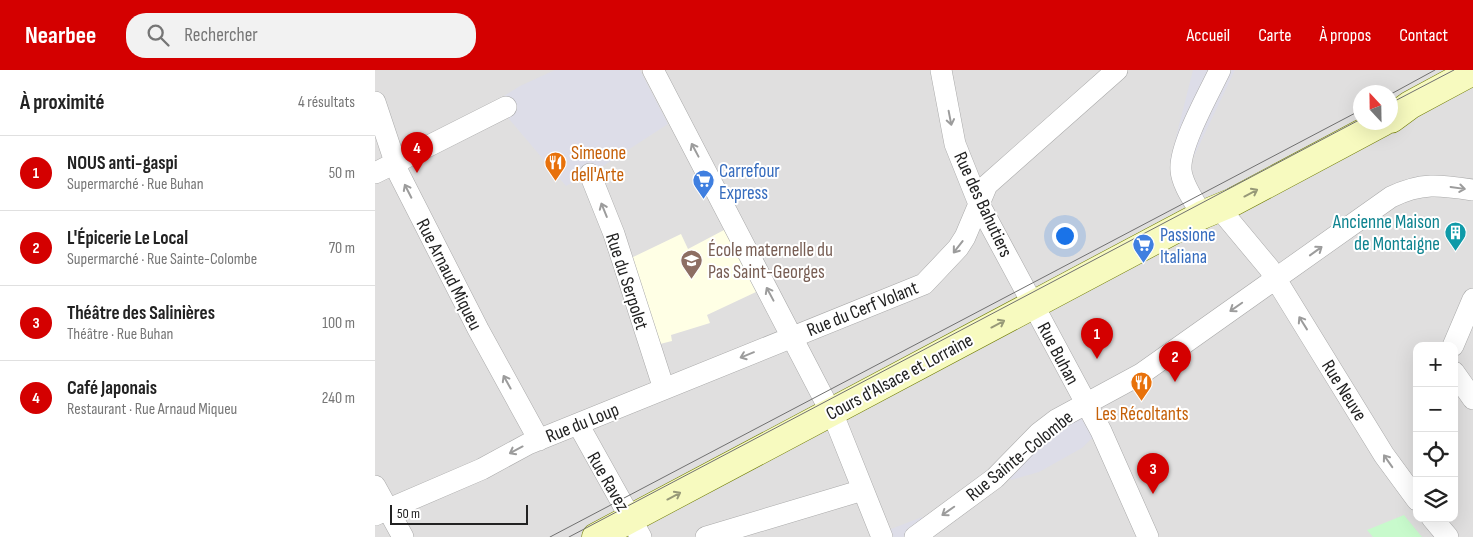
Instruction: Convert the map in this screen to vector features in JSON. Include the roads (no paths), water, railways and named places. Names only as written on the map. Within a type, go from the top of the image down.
[{"type":"street","points":[[653,70],[831,412],[881,535]]},
{"type":"street","name":"Rue des Bahutiers","points":[[941,70],[955,144],[979,204],[1033,305]]},
{"type":"street","name":"Rue du Cerf Volant","points":[[793,337],[924,284],[958,248],[987,185],[1117,70]]},
{"type":"street","points":[[1211,211],[1183,178],[1181,170],[1186,143],[1220,70]]},
{"type":"street","points":[[1398,114],[1409,105],[1473,71]]},
{"type":"street","name":"Rue Arnaud Miqueu","points":[[375,102],[395,164],[478,329],[539,440]]},
{"type":"street","points":[[375,173],[506,107]]},
{"type":"street","name":"Cours d'Alsace et Lorraine","points":[[596,537],[636,528],[831,412],[1368,130]]},
{"type":"street","name":"Rue du Serpolet","points":[[590,174],[614,234],[664,389]]},
{"type":"street","name":"Rue Sainte-Colombe","points":[[915,537],[1005,469],[1039,433],[1085,402],[1120,387],[1141,374],[1391,197],[1406,190],[1434,184],[1473,190]]},
{"type":"street","name":"Rue Neuve","points":[[1211,211],[1269,268],[1384,455],[1413,495]]},
{"type":"street","points":[[1455,342],[1473,299]]},
{"type":"street","name":"Rue Buhan","points":[[1033,305],[1101,431],[1148,537]]},
{"type":"street","name":"Rue du Loup","points":[[382,513],[482,469],[539,440],[793,337]]},
{"type":"street","points":[[1458,378],[1473,399]]},
{"type":"street","name":"Rue Ravez","points":[[578,424],[636,528]]},
{"type":"street","points":[[375,486],[382,513],[403,537]]},
{"type":"street","points":[[706,537],[863,490]]},
{"type":"street","points":[[1435,522],[1448,537]]},
{"type":"tram line","points":[[1398,90],[1435,70]]},
{"type":"tram line","points":[[1398,99],[1454,70]]},
{"type":"tram line","points":[[550,537],[1353,114]]},
{"type":"tram line","points":[[569,537],[1353,123]]},
{"type":"place","name":"Café Japonais","points":[[417,173]]},
{"type":"place","name":"Simeone dell'Arte","points":[[555,182]]},
{"type":"place","name":"Carrefour Express","points":[[703,200]]},
{"type":"place","name":"Ancienne Maison de Montaigne","points":[[1456,251]]},
{"type":"place","name":"Passione Italiana","points":[[1144,264]]},
{"type":"place","name":"École maternelle du Pas Saint-Georges","points":[[692,279]]},
{"type":"place","name":"NOUS anti-gaspi","points":[[1097,359]]},
{"type":"place","name":"L'Épicerie Le Local","points":[[1175,382]]},
{"type":"place","name":"Les Récoltants","points":[[1142,401]]},
{"type":"place","name":"Théâtre des Salinières","points":[[1153,494]]}]
